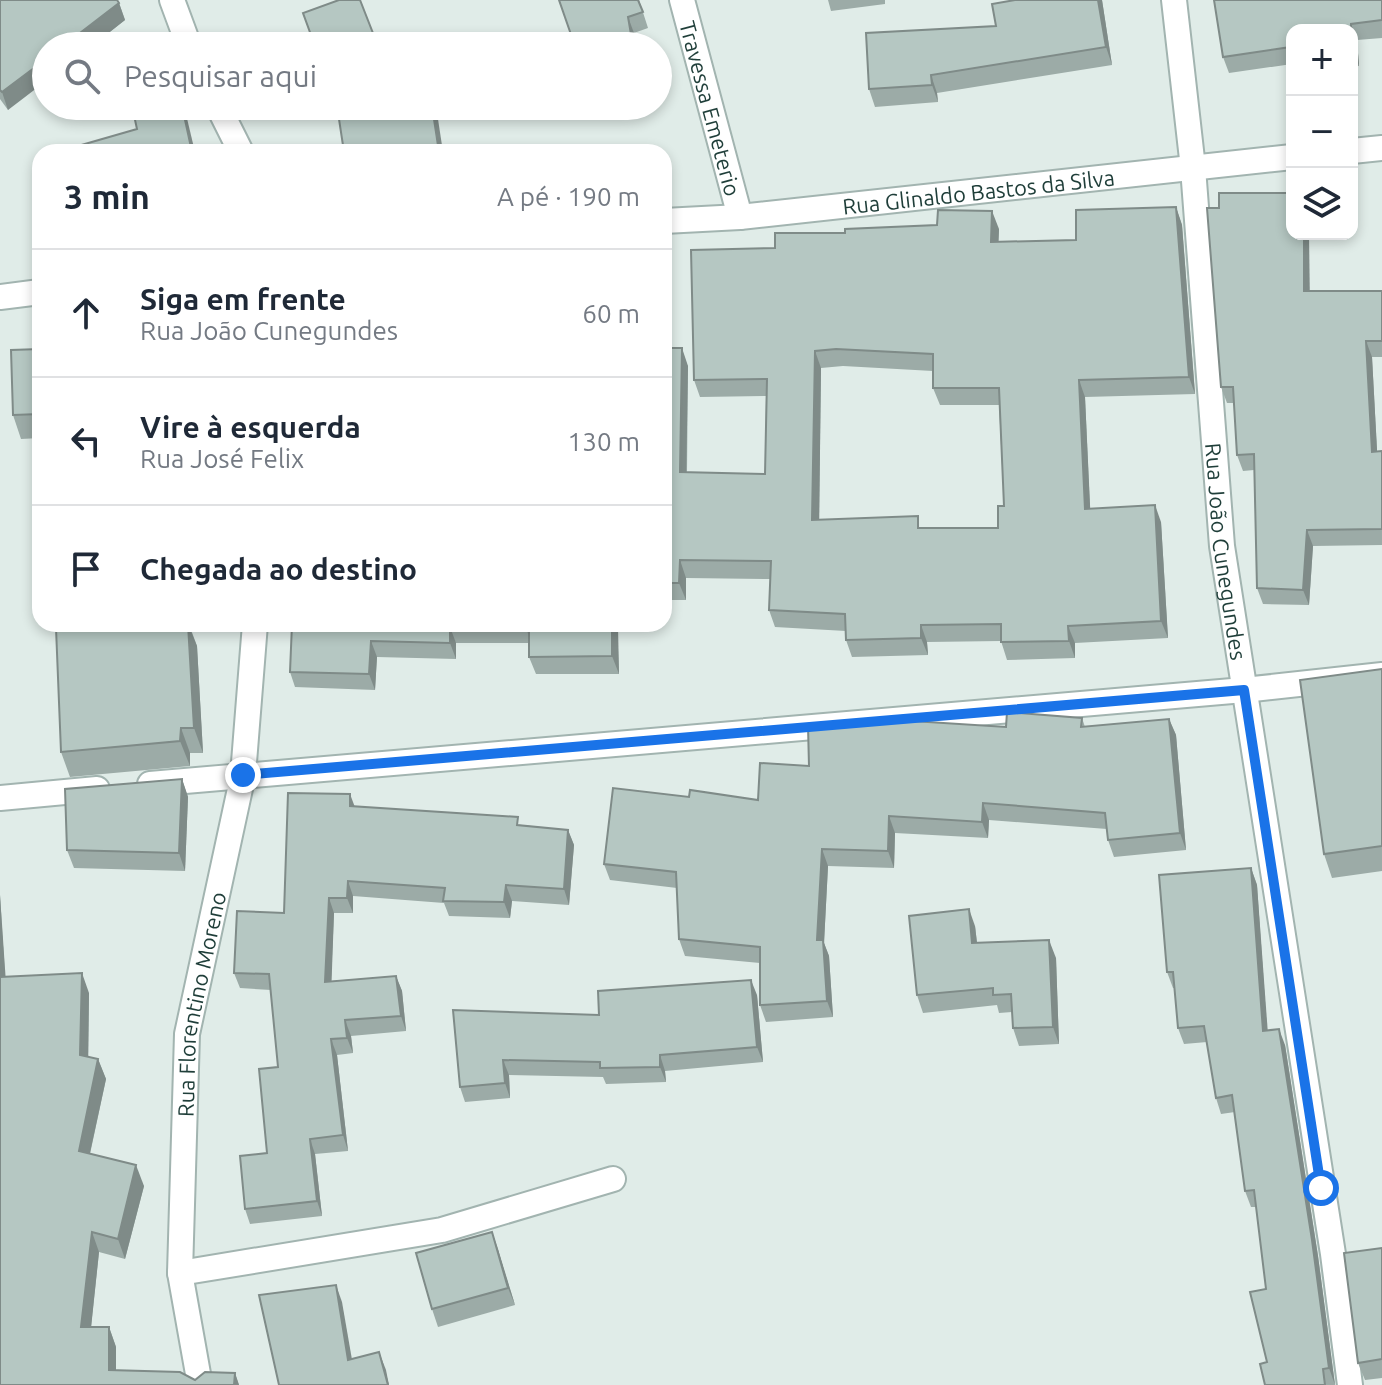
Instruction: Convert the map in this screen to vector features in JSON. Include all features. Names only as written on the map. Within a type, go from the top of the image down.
[{"type":"street","points":[[172,0],[184,32]]},
{"type":"street","name":"Travessa Emeterio","points":[[682,0],[740,217]]},
{"type":"street","name":"Rua João Cunegundes","points":[[1174,0],[1193,168],[1222,546],[1333,1254],[1350,1385]]},
{"type":"street","points":[[225,120],[237,144]]},
{"type":"street","points":[[1358,150],[1382,148]]},
{"type":"street","name":"Rua Glinaldo Bastos da Silva","points":[[672,221],[740,217],[1286,158]]},
{"type":"street","points":[[0,297],[32,293]]},
{"type":"street","name":"Rua Florentino Moreno","points":[[200,1385],[180,1273],[187,1034],[243,775],[254,632]]},
{"type":"street","points":[[0,798],[1244,690],[1382,675]]},
{"type":"street","points":[[180,1273],[442,1230],[613,1179]]},
{"type":"building","points":[[0,0],[117,0],[119,3],[81,32],[32,32],[32,70],[2,92]]},
{"type":"building","points":[[339,0],[360,0],[373,32],[310,32],[303,13]]},
{"type":"building","points":[[559,0],[638,0],[643,12],[628,17],[631,32],[570,32]]},
{"type":"building","points":[[1015,0],[1098,0],[1106,47],[931,75],[932,85],[869,89],[866,33],[996,26],[992,4]]},
{"type":"building","points":[[1214,0],[1382,0],[1382,20],[1351,24],[1286,24],[1286,48],[1223,57]]},
{"type":"building","points":[[135,120],[185,120],[190,144],[85,144],[137,129]]},
{"type":"building","points":[[339,120],[434,120],[438,144],[343,144]]},
{"type":"building","points":[[1219,193],[1286,193],[1286,240],[1304,240],[1304,291],[1382,291],[1382,341],[1366,341],[1372,452],[1382,451],[1382,529],[1307,530],[1303,590],[1257,588],[1254,454],[1237,455],[1233,387],[1221,387],[1207,208],[1219,208]]},
{"type":"building","points":[[1176,207],[1189,377],[1079,380],[1085,509],[1155,505],[1161,621],[1068,626],[1069,641],[1001,642],[1001,624],[921,625],[921,638],[846,640],[845,614],[769,610],[771,561],[680,560],[679,583],[672,583],[672,348],[682,348],[680,472],[765,474],[767,379],[694,380],[691,250],[775,248],[775,233],[845,233],[845,229],[937,225],[938,210],[992,211],[991,242],[1076,240],[1076,210]],"holes":[[[836,349],[933,354],[933,388],[999,388],[1004,506],[998,506],[998,528],[918,528],[918,516],[812,520],[815,351]]]},
{"type":"building","points":[[32,349],[32,414],[13,415],[11,350]]},
{"type":"building","points":[[56,632],[188,632],[194,728],[181,728],[180,741],[61,752]]},
{"type":"building","points":[[292,632],[450,632],[450,643],[371,641],[369,674],[290,672]]},
{"type":"building","points":[[529,632],[612,632],[612,656],[529,657]]},
{"type":"building","points":[[1382,669],[1382,846],[1324,854],[1300,680]]},
{"type":"building","points":[[1007,712],[1082,718],[1081,727],[1169,719],[1180,833],[1108,840],[1105,813],[983,803],[982,822],[889,816],[888,851],[822,849],[817,940],[823,940],[827,1001],[760,1005],[760,947],[679,939],[676,872],[604,864],[613,788],[689,797],[690,790],[758,800],[760,763],[809,766],[808,726],[912,721],[1006,727]]},
{"type":"building","points":[[182,779],[179,853],[67,850],[65,789]]},
{"type":"building","points":[[288,793],[350,794],[350,806],[518,817],[517,825],[568,830],[564,889],[506,885],[504,902],[443,901],[445,888],[348,881],[347,898],[329,898],[325,982],[396,976],[401,1016],[345,1020],[347,1038],[331,1039],[343,1135],[310,1139],[317,1201],[245,1209],[240,1156],[267,1153],[259,1069],[278,1067],[269,974],[234,973],[237,911],[284,913]]},
{"type":"building","points":[[1251,868],[1263,1031],[1279,1029],[1329,1368],[1323,1369],[1325,1385],[1265,1385],[1260,1364],[1267,1362],[1250,1292],[1266,1289],[1254,1190],[1245,1191],[1232,1095],[1216,1098],[1204,1026],[1178,1028],[1173,972],[1167,972],[1159,875]]},
{"type":"building","points":[[969,909],[972,943],[1049,940],[1053,1027],[1013,1028],[1011,994],[993,995],[993,988],[917,995],[909,916]]},
{"type":"building","points":[[82,973],[80,1055],[98,1059],[79,1151],[136,1165],[118,1239],[92,1232],[81,1327],[109,1327],[109,1370],[180,1372],[195,1380],[205,1372],[235,1373],[234,1385],[0,1385],[0,977]]},
{"type":"building","points":[[751,980],[757,1047],[660,1055],[660,1067],[600,1068],[600,1062],[503,1060],[505,1083],[460,1087],[453,1010],[599,1015],[598,991]]},
{"type":"building","points":[[492,1232],[508,1288],[432,1309],[416,1253]]},
{"type":"building","points":[[1382,1248],[1382,1359],[1358,1363],[1344,1253]]},
{"type":"building","points":[[336,1285],[348,1360],[379,1352],[388,1385],[279,1385],[259,1295]]},
{"type":"route","points":[[243,775],[1244,690],[1321,1188]]}]
